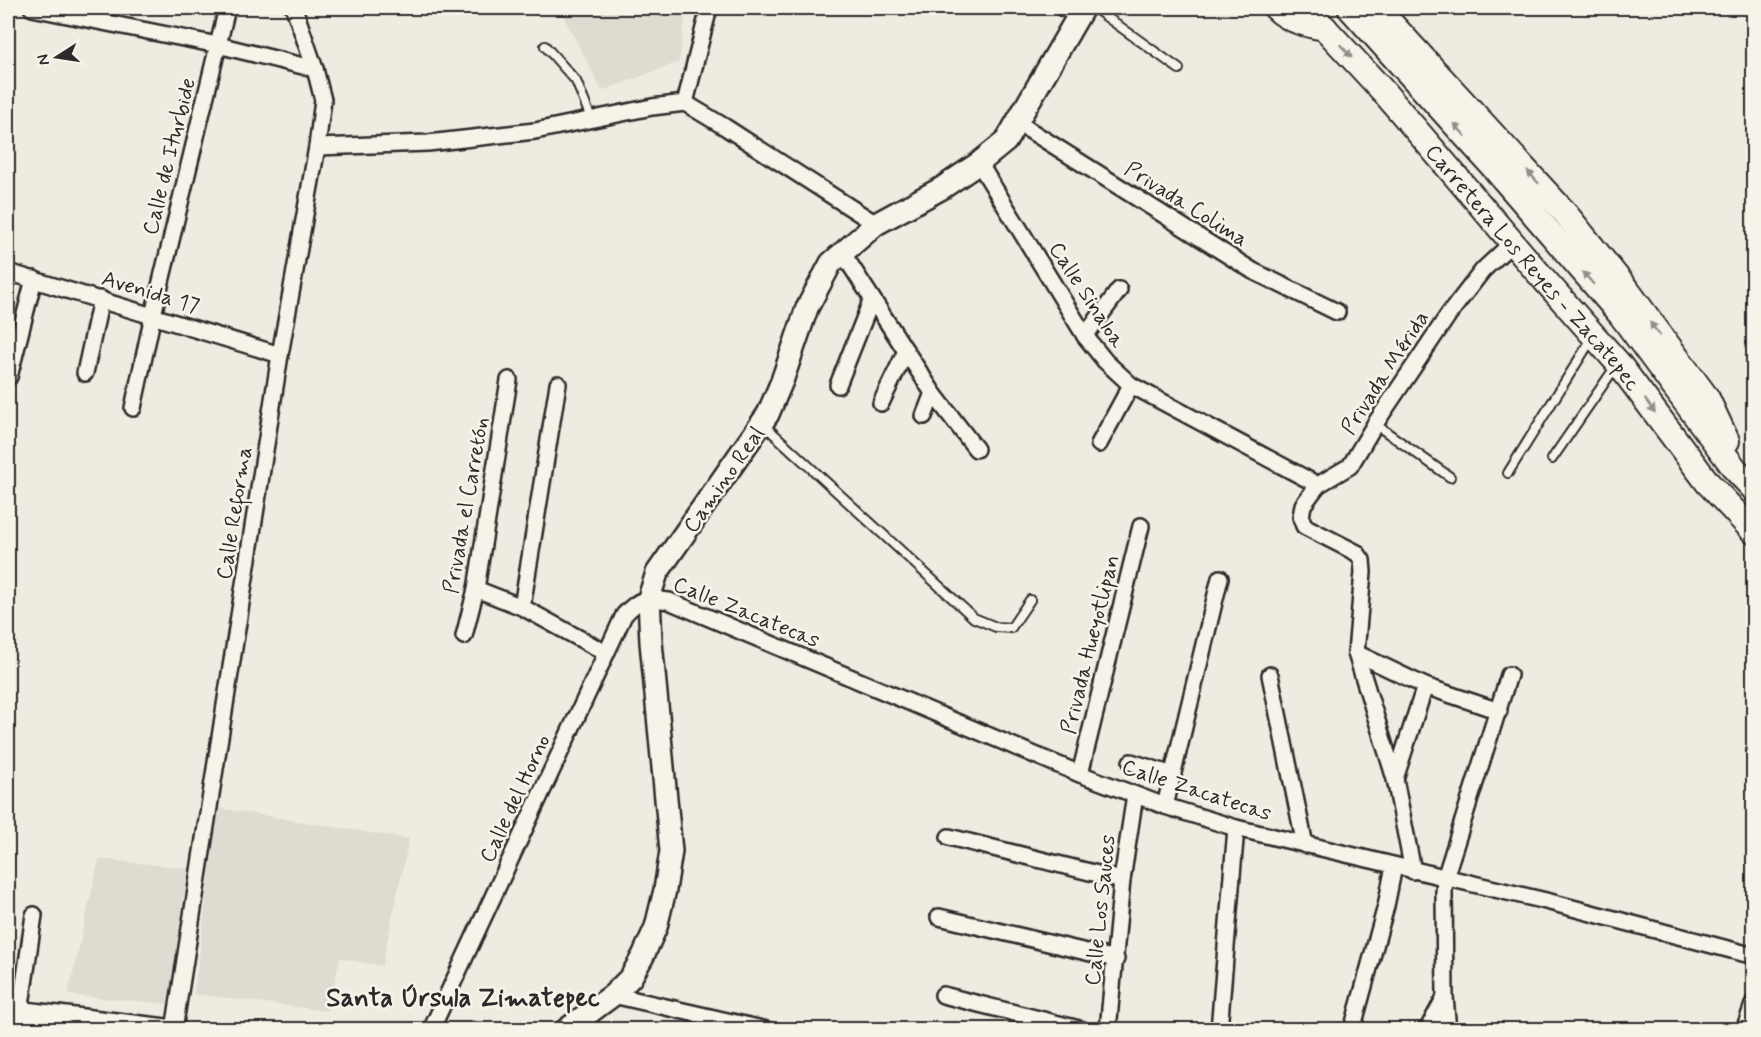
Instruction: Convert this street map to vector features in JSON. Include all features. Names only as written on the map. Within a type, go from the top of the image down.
[{"type":"main road","points":[[1276,8],[1282,14],[1305,25],[1325,28]]},
{"type":"main road","name":"Carretera Los Reyes - Zacatepec","points":[[1306,8],[1383,91],[1618,363],[1708,483],[1754,532]]},
{"type":"main road","name":"Carretera Los Reyes - Zacatepec","points":[[1350,8],[1489,162],[1621,315],[1735,469],[1754,489]]},
{"type":"main road","points":[[1377,8],[1565,213],[1626,290],[1707,398],[1725,434],[1735,469]]},
{"type":"main road","name":"Camino Real","points":[[566,1029],[613,996],[631,976],[656,927],[665,890],[671,851],[651,642],[650,598],[657,573],[762,423],[782,381],[807,308],[831,263],[876,224],[942,188],[980,163],[1006,141],[1080,9]]},
{"type":"main road","points":[[14,1012],[92,1024],[166,1029]]},
{"type":"street","points":[[32,8],[218,45],[315,69]]},
{"type":"street","name":"Calle de Iturbide","points":[[133,408],[153,315],[227,8]]},
{"type":"street","name":"Calle Reforma","points":[[174,1029],[280,355],[317,147],[323,100],[294,8]]},
{"type":"street","points":[[685,103],[709,8]]},
{"type":"street","points":[[317,147],[428,143],[535,131],[652,106],[685,103],[876,224]]},
{"type":"street","name":"Privada Colima","points":[[1018,123],[1253,271],[1337,312]]},
{"type":"street","name":"Calle Sinaloa","points":[[980,163],[1085,336],[1105,362],[1131,386],[1318,485]]},
{"type":"street","name":"Privada Mérida","points":[[1356,653],[1362,560],[1357,553],[1304,526],[1301,517],[1304,505],[1318,485],[1350,466],[1375,424],[1456,305],[1483,270],[1513,243]]},
{"type":"street","points":[[842,252],[933,393],[976,449]]},
{"type":"street","name":"Avenida 17","points":[[8,272],[280,355]]},
{"type":"street","points":[[9,377],[33,279]]},
{"type":"street","points":[[1085,336],[1119,290]]},
{"type":"street","points":[[85,373],[101,299]]},
{"type":"street","points":[[838,386],[872,299]]},
{"type":"street","points":[[881,403],[906,351]]},
{"type":"street","name":"Privada el Carretón","points":[[464,636],[476,589],[509,380]]},
{"type":"street","points":[[522,607],[558,384]]},
{"type":"street","points":[[1099,444],[1131,386]]},
{"type":"street","points":[[924,416],[933,393]]},
{"type":"street","name":"Privada Hueyotlipan","points":[[1080,774],[1141,526]]},
{"type":"street","points":[[1165,806],[1220,578]]},
{"type":"street","points":[[476,589],[522,607],[606,654]]},
{"type":"street","name":"Calle del Horno","points":[[431,1029],[624,615],[635,602],[650,598]]},
{"type":"street","name":"Calle Zacatecas","points":[[650,598],[669,601],[1080,774],[1165,806],[1236,828],[1546,901],[1754,956]]},
{"type":"street","points":[[1356,653],[1425,686],[1499,711]]},
{"type":"street","points":[[1356,653],[1395,779],[1413,871]]},
{"type":"street","points":[[1270,675],[1305,845]]},
{"type":"street","points":[[1448,1029],[1445,997],[1445,878],[1509,675]]},
{"type":"street","points":[[1395,779],[1425,686]]},
{"type":"street","points":[[1131,762],[1173,776]]},
{"type":"street","name":"Calle Los Sauces","points":[[1108,1029],[1122,880],[1135,795]]},
{"type":"street","points":[[1219,1029],[1236,828]]},
{"type":"street","points":[[949,837],[1122,880]]},
{"type":"street","points":[[1352,1029],[1386,906],[1394,866]]},
{"type":"street","points":[[14,1012],[34,915]]},
{"type":"street","points":[[939,917],[1116,959]]},
{"type":"street","points":[[943,995],[1083,1029]]},
{"type":"street","points":[[613,996],[761,1029]]},
{"type":"street","points":[[1427,1029],[1445,997]]},
{"type":"street","points":[[1744,1029],[1754,1002]]},
{"type":"street","points":[[694,1029],[696,1013]]},
{"type":"lane","points":[[1080,9],[1179,69]]},
{"type":"lane","points":[[545,46],[576,81],[591,118]]},
{"type":"lane","points":[[1508,473],[1594,336]]},
{"type":"lane","points":[[1552,459],[1618,363]]},
{"type":"lane","points":[[762,423],[974,618],[996,627],[1011,628],[1030,600]]},
{"type":"lane","points":[[1375,424],[1450,477]]},
{"type":"shaded area","points":[[559,8],[686,8],[679,62],[602,91]]},
{"type":"shaded area","points":[[218,808],[409,839],[382,966],[340,958],[328,1011],[194,994]]},
{"type":"shaded area","points":[[99,859],[188,868],[168,1004],[68,995]]},
{"type":"district","name":"Santa Úrsula Zimatepec","points":[[463,997]]}]
